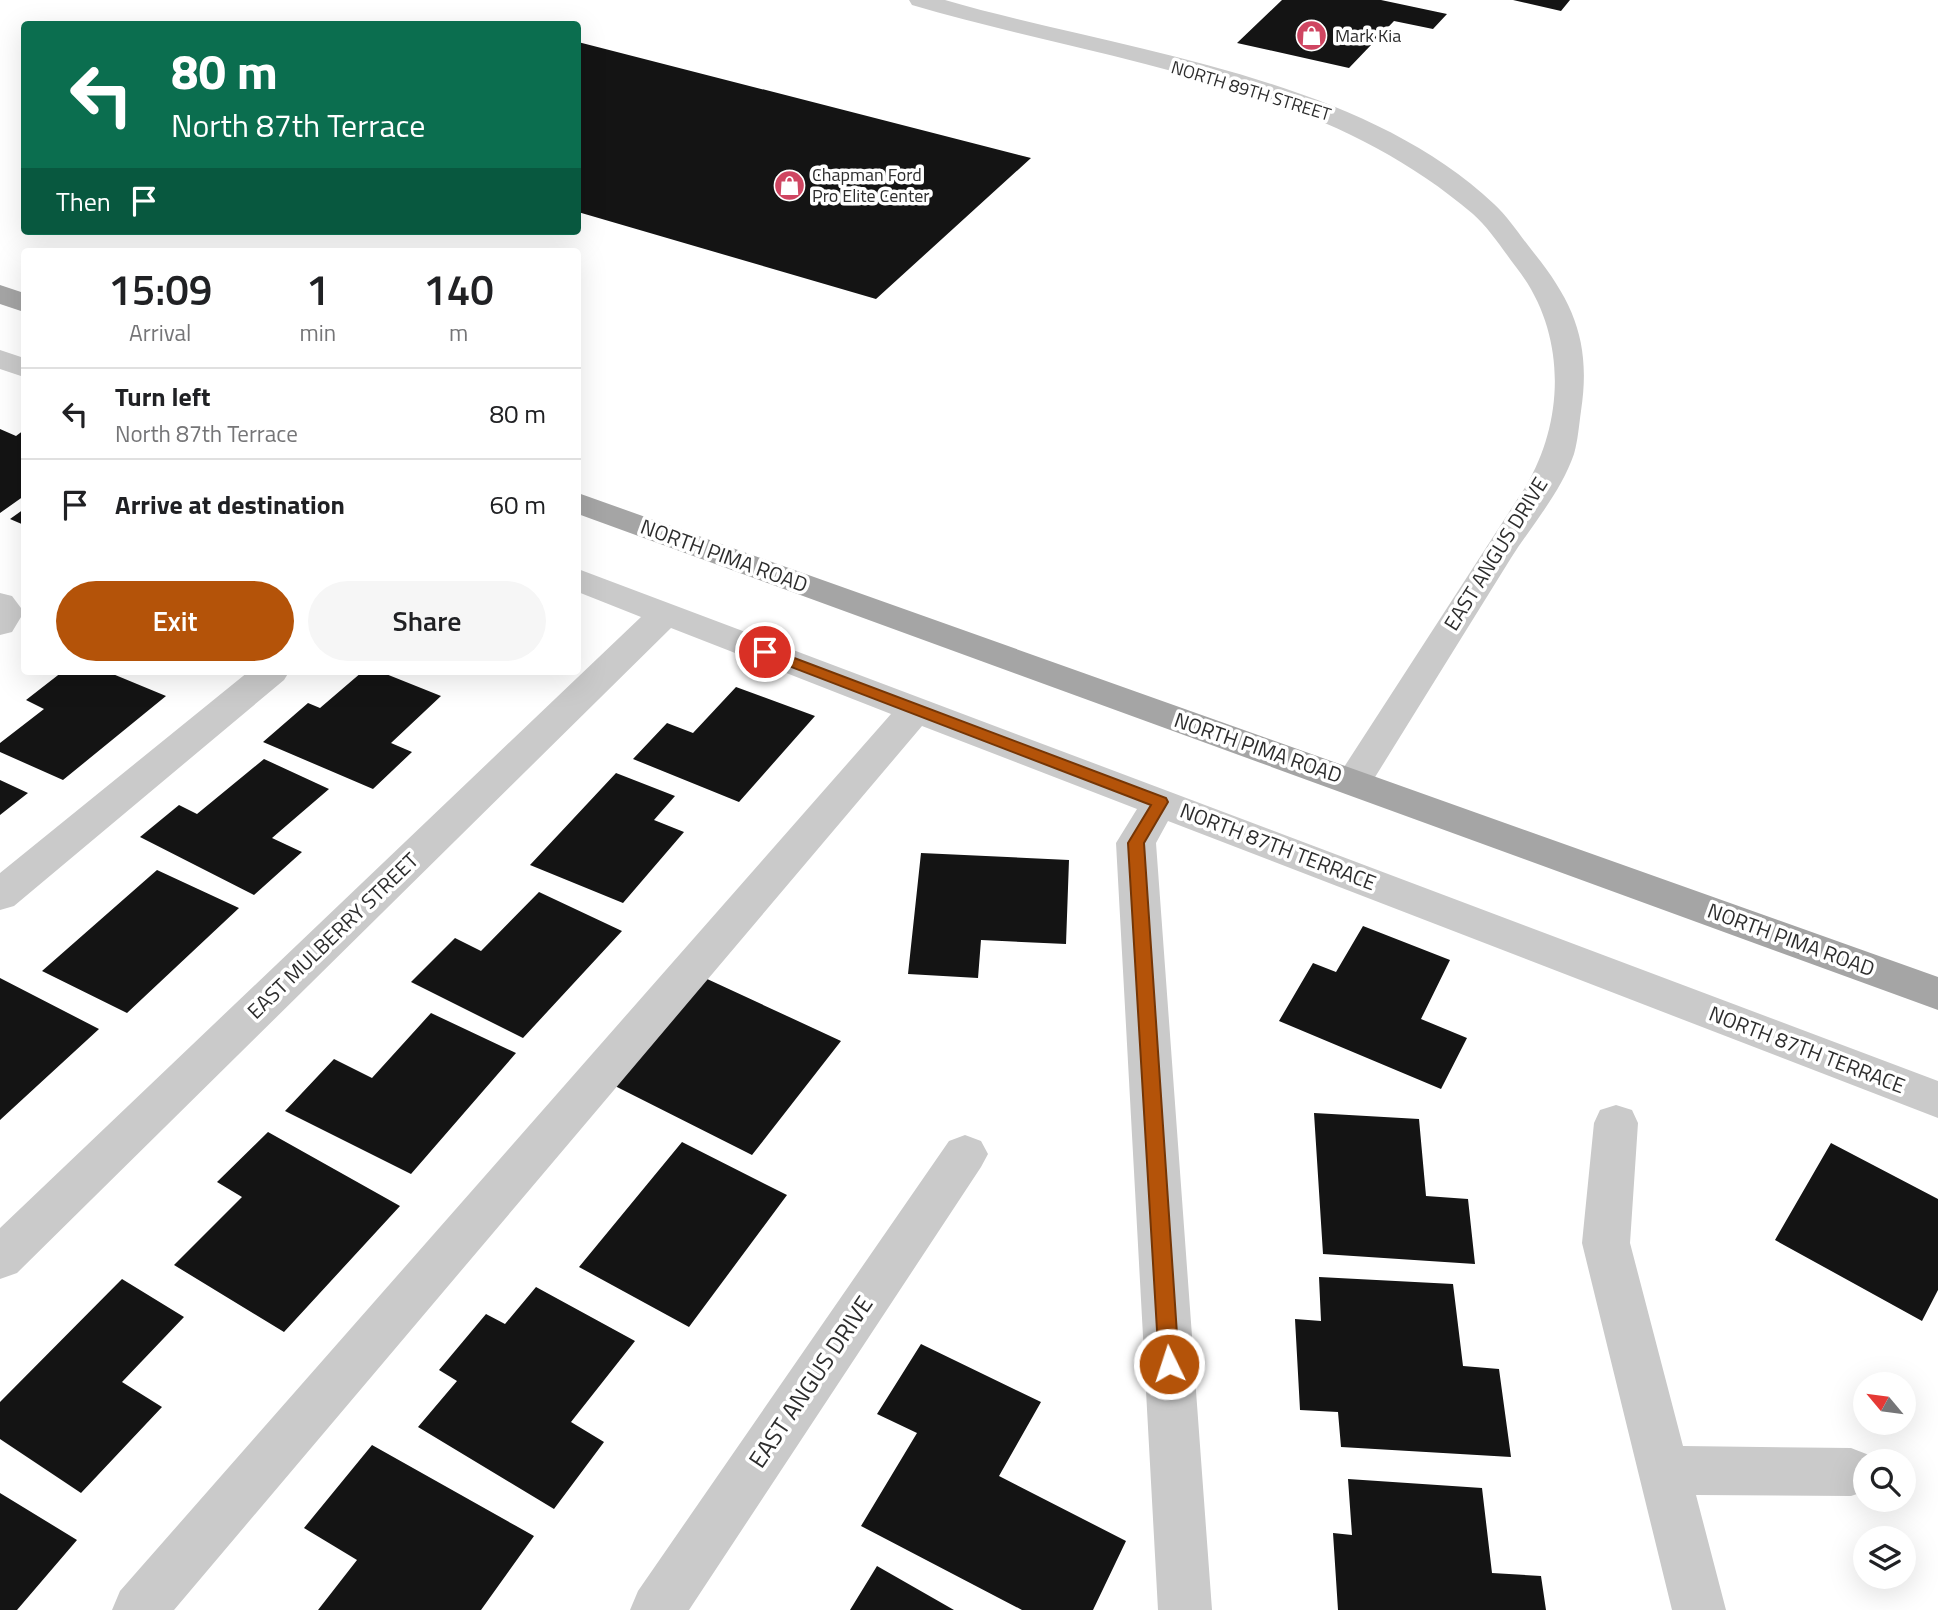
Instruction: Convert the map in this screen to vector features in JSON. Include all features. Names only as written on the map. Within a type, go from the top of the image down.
[{"type":"main road","points":[[0,294],[21,302]]},
{"type":"main road","name":"NORTH PIMA ROAD","points":[[581,504],[1006,660],[1354,781],[1938,994]]},
{"type":"street","name":"NORTH 89TH STREET","points":[[920,0],[1228,81],[1358,126],[1403,149],[1489,213],[1524,252],[1557,307]]},
{"type":"street","name":"EAST ANGUS DRIVE","points":[[1354,781],[1558,454],[1572,375],[1569,338],[1557,307]]},
{"type":"street","points":[[0,359],[21,367]]},
{"type":"street","name":"NORTH 87TH TERRACE","points":[[581,581],[1938,1100]]},
{"type":"street","points":[[0,604],[8,613],[0,624]]},
{"type":"street","name":"EAST MULBERRY STREET","points":[[0,1258],[666,614]]},
{"type":"street","points":[[0,895],[267,675]]},
{"type":"street","points":[[139,1610],[916,709]]},
{"type":"street","points":[[1160,802],[1136,843],[1185,1610]]},
{"type":"street","points":[[1616,1123],[1606,1243],[1666,1470],[1699,1610]]},
{"type":"street","name":"EAST ANGUS DRIVE","points":[[657,1610],[965,1154]]},
{"type":"street","points":[[1666,1470],[1851,1472]]},
{"type":"building","name":"Mark Kia","points":[[1282,0],[1381,0],[1447,14],[1433,29],[1394,21],[1349,68],[1237,43]]},
{"type":"building","points":[[1513,0],[1570,0],[1561,11]]},
{"type":"building","name":"Chapman Ford Pro Elite Center","points":[[581,43],[1031,158],[876,299],[581,213]]},
{"type":"building","points":[[0,429],[16,436],[21,432],[21,498],[0,513]]},
{"type":"building","points":[[21,511],[21,524],[10,519]]},
{"type":"building","points":[[58,675],[115,675],[166,696],[63,780],[0,752],[0,743],[44,709],[26,700]]},
{"type":"building","points":[[358,675],[388,675],[441,696],[391,743],[412,752],[373,789],[263,742],[308,703],[320,708]]},
{"type":"building","points":[[736,687],[815,716],[739,802],[633,759],[667,723],[693,733]]},
{"type":"building","points":[[264,759],[329,789],[272,838],[302,852],[254,895],[140,837],[179,805],[197,814]]},
{"type":"building","points":[[616,773],[675,796],[654,820],[684,832],[623,903],[530,865]]},
{"type":"building","points":[[0,780],[28,793],[0,815]]},
{"type":"building","points":[[921,853],[1069,860],[1066,944],[981,940],[978,978],[908,974]]},
{"type":"building","points":[[157,870],[239,908],[127,1013],[42,971]]},
{"type":"building","points":[[539,892],[622,931],[523,1038],[411,982],[455,938],[481,951]]},
{"type":"building","points":[[1363,926],[1450,960],[1421,1019],[1467,1038],[1441,1089],[1279,1021],[1313,963],[1336,972]]},
{"type":"building","points":[[0,978],[99,1029],[0,1120]]},
{"type":"building","points":[[705,978],[841,1041],[752,1155],[613,1085]]},
{"type":"building","points":[[431,1013],[516,1053],[411,1174],[285,1111],[334,1059],[372,1078]]},
{"type":"building","points":[[1314,1113],[1419,1119],[1426,1196],[1468,1199],[1475,1264],[1323,1254]]},
{"type":"building","points":[[268,1132],[400,1206],[284,1332],[174,1265],[242,1197],[217,1182]]},
{"type":"building","points":[[682,1142],[787,1195],[689,1327],[579,1267]]},
{"type":"building","points":[[1831,1143],[1938,1199],[1938,1290],[1922,1321],[1775,1240]]},
{"type":"building","points":[[1319,1277],[1453,1284],[1463,1366],[1499,1369],[1511,1457],[1341,1447],[1338,1412],[1300,1410],[1295,1319],[1321,1321]]},
{"type":"building","points":[[122,1279],[184,1317],[122,1382],[162,1407],[81,1493],[0,1439],[0,1402]]},
{"type":"building","points":[[536,1287],[635,1341],[571,1422],[604,1442],[554,1509],[418,1427],[457,1381],[439,1370],[486,1314],[505,1324]]},
{"type":"building","points":[[921,1344],[1041,1402],[999,1476],[1126,1541],[1093,1610],[1022,1610],[861,1526],[917,1433],[877,1414]]},
{"type":"building","points":[[372,1445],[534,1536],[481,1610],[318,1610],[357,1560],[304,1528]]},
{"type":"building","points":[[1348,1479],[1482,1488],[1492,1573],[1541,1576],[1546,1610],[1338,1610],[1333,1533],[1352,1535]]},
{"type":"building","points":[[0,1493],[77,1540],[17,1610],[0,1610]]},
{"type":"building","points":[[877,1566],[954,1610],[850,1610]]},
{"type":"place","name":"Mark Kia","points":[[1312,36]]},
{"type":"place","name":"Chapman Ford Pro Elite Center","points":[[789,185]]},
{"type":"route","points":[[765,652],[1160,802],[1136,843],[1169,1364]]}]
